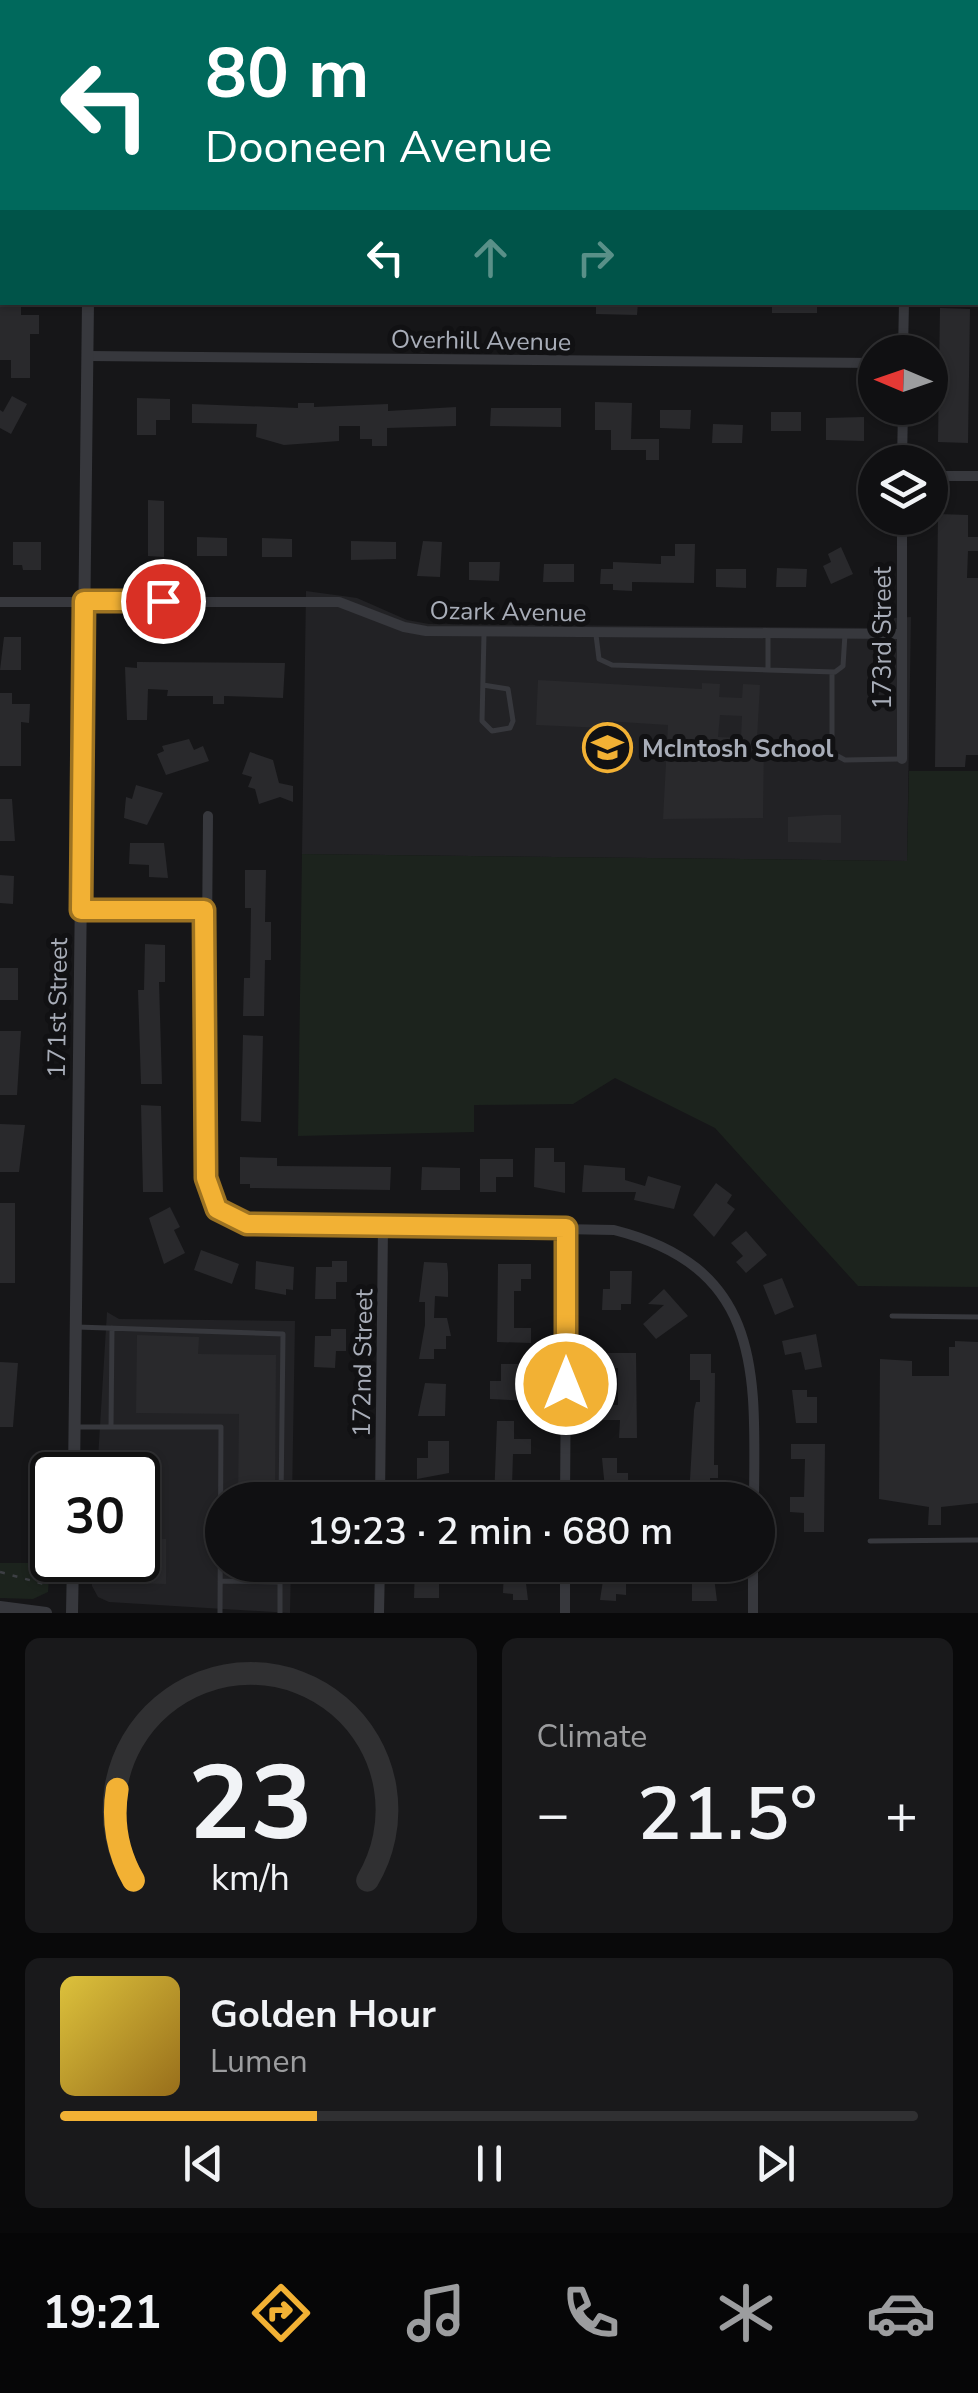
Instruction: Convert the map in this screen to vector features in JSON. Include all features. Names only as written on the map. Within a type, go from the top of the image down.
[{"type":"street","name":"171st Street","points":[[74,1452],[88,305]]},
{"type":"street","points":[[904,305],[904,335]]},
{"type":"street","name":"Overhill Avenue","points":[[88,356],[858,363]]},
{"type":"street","points":[[948,476],[978,476]]},
{"type":"street","name":"173rd Street","points":[[902,535],[902,760]]},
{"type":"street","name":"Ozark Avenue","points":[[0,602],[339,602],[404,627],[901,634]]},
{"type":"street","points":[[208,816],[204,910],[206,1178],[217,1209],[247,1224],[614,1230],[662,1245],[706,1277],[728,1305],[748,1349],[755,1394],[754,1482]]},
{"type":"street","points":[[81,910],[204,910]]},
{"type":"street","name":"172nd Street","points":[[380,1482],[383,1226]]},
{"type":"street","points":[[565,1482],[566,1228]]},
{"type":"street","points":[[72,1613],[73,1582]]},
{"type":"street","points":[[379,1613],[380,1582]]},
{"type":"street","points":[[564,1613],[565,1582]]},
{"type":"street","points":[[752,1613],[753,1582]]},
{"type":"street","points":[[0,1607],[46,1613]]},
{"type":"lane","points":[[483,684],[508,689],[513,722],[510,728],[486,727],[483,684],[484,631]]},
{"type":"lane","points":[[595,632],[599,659],[612,665],[832,672],[843,666],[845,634]]},
{"type":"lane","points":[[768,633],[768,670]]},
{"type":"lane","points":[[832,672],[832,754],[845,760],[902,760]]},
{"type":"lane","points":[[892,1316],[978,1318]]},
{"type":"lane","points":[[76,1327],[283,1334],[281,1482]]},
{"type":"lane","points":[[111,1426],[112,1328]]},
{"type":"lane","points":[[74,1427],[221,1427],[221,1482]]},
{"type":"lane","points":[[870,1541],[978,1540]]},
{"type":"lane","points":[[220,1582],[220,1613]]},
{"type":"lane","points":[[280,1582],[280,1613]]},
{"type":"path","points":[[0,1572],[44,1584]]},
{"type":"shaded area","name":"McIntosh School","points":[[306,591],[357,598],[407,620],[429,624],[884,628],[893,618],[911,617],[907,861],[302,854]]},
{"type":"shaded area","points":[[909,771],[978,771],[978,1287],[858,1286],[715,1128],[615,1078],[573,1104],[474,1105],[474,1132],[298,1136],[302,854],[907,861]]},
{"type":"shaded area","points":[[107,1312],[119,1319],[295,1321],[292,1482],[205,1482],[205,1582],[291,1582],[290,1613],[109,1602],[98,1597],[92,1582],[160,1582],[160,1452],[98,1452]]},
{"type":"shaded area","points":[[0,1563],[30,1563],[30,1582],[49,1582],[48,1592],[33,1599],[0,1598]]},
{"type":"building","points":[[0,305],[21,305],[21,315],[39,315],[39,334],[30,334],[30,378],[11,378],[11,360],[0,360]]},
{"type":"building","points":[[596,305],[638,305],[637,315],[596,314]]},
{"type":"building","points":[[772,305],[817,305],[817,313],[772,313]]},
{"type":"building","points":[[940,308],[970,309],[968,443],[938,442],[938,425],[948,425],[948,335],[940,335]]},
{"type":"building","points":[[12,396],[27,404],[11,434],[0,428],[0,410],[3,412]]},
{"type":"building","points":[[137,398],[170,399],[170,420],[156,420],[156,435],[137,435]]},
{"type":"building","points":[[595,402],[632,403],[631,439],[659,439],[659,460],[646,460],[646,450],[611,450],[611,430],[595,430]]},
{"type":"building","points":[[298,403],[314,403],[314,407],[388,404],[388,411],[456,407],[456,426],[387,428],[387,446],[372,446],[372,439],[360,439],[360,426],[339,426],[339,441],[284,445],[256,437],[257,424],[192,423],[192,404],[298,408]]},
{"type":"building","points":[[491,408],[561,408],[561,427],[490,426]]},
{"type":"building","points":[[660,410],[691,410],[690,429],[660,428]]},
{"type":"building","points":[[771,412],[801,412],[801,431],[771,431]]},
{"type":"building","points":[[858,417],[858,425],[864,425],[864,441],[826,440],[826,418]]},
{"type":"building","points":[[713,424],[743,425],[742,443],[712,443]]},
{"type":"building","points":[[148,500],[164,501],[164,557],[148,556]]},
{"type":"building","points":[[948,514],[968,515],[968,537],[978,537],[978,551],[968,551],[967,578],[978,578],[978,755],[966,755],[965,767],[935,767],[938,535],[948,535]]},
{"type":"building","points":[[197,537],[227,538],[227,556],[197,556]]},
{"type":"building","points":[[262,538],[292,539],[292,557],[262,557]]},
{"type":"building","points":[[351,541],[396,542],[396,559],[351,560]]},
{"type":"building","points":[[423,541],[442,542],[440,577],[417,576]]},
{"type":"building","points":[[13,542],[41,542],[41,570],[23,570],[22,565],[13,565]]},
{"type":"building","points":[[675,544],[695,544],[694,583],[632,582],[632,591],[613,590],[613,584],[600,584],[601,569],[613,569],[613,562],[661,564],[661,556],[675,556]]},
{"type":"building","points":[[841,547],[853,574],[831,584],[823,566],[831,562],[828,554]]},
{"type":"building","points":[[469,562],[500,562],[499,581],[469,580]]},
{"type":"building","points":[[544,564],[574,564],[574,582],[543,582]]},
{"type":"building","points":[[777,568],[807,569],[806,587],[776,587]]},
{"type":"building","points":[[716,569],[746,569],[746,588],[716,587]]},
{"type":"building","points":[[4,637],[21,637],[21,670],[0,670]]},
{"type":"building","points":[[137,662],[285,663],[283,698],[224,696],[224,704],[213,704],[213,696],[167,696],[168,690],[148,689],[147,720],[127,720],[125,667],[137,668]]},
{"type":"building","points":[[538,680],[702,689],[702,683],[720,684],[719,697],[742,698],[743,684],[760,685],[757,739],[764,739],[763,818],[663,819],[668,725],[605,721],[604,728],[536,725]],"holes":[[[720,715],[742,716],[741,738],[718,737]]]},
{"type":"building","points":[[0,693],[12,693],[12,704],[30,704],[29,723],[21,722],[21,766],[0,766]]},
{"type":"building","points":[[189,739],[194,750],[203,746],[209,761],[166,775],[157,754],[164,751],[162,746]]},
{"type":"building","points":[[250,752],[273,760],[279,783],[293,786],[293,802],[280,797],[259,804],[255,789],[248,787],[252,777],[242,774]]},
{"type":"building","points":[[136,785],[163,793],[147,825],[124,818],[126,797],[132,799]]},
{"type":"building","points":[[0,799],[12,799],[15,841],[0,841]]},
{"type":"building","points":[[841,815],[841,843],[788,842],[788,817]]},
{"type":"building","points":[[130,843],[164,843],[168,878],[149,877],[149,865],[129,864]]},
{"type":"building","points":[[245,870],[266,870],[265,922],[271,922],[271,960],[265,960],[264,1016],[243,1016],[244,978],[250,978],[251,908],[245,908]]},
{"type":"building","points":[[0,875],[14,876],[13,904],[0,903]]},
{"type":"building","points":[[145,944],[165,945],[165,982],[159,982],[162,1084],[141,1084],[138,990],[144,990]]},
{"type":"building","points":[[0,968],[18,968],[18,1000],[0,1000]]},
{"type":"building","points":[[0,1031],[21,1031],[17,1095],[0,1095]]},
{"type":"building","points":[[243,1035],[263,1036],[261,1122],[241,1121]]},
{"type":"building","points":[[141,1105],[161,1106],[163,1192],[143,1192]]},
{"type":"building","points":[[0,1124],[25,1125],[19,1172],[0,1172]]},
{"type":"building","points":[[535,1148],[554,1148],[554,1162],[565,1162],[565,1193],[534,1187]]},
{"type":"building","points":[[240,1157],[277,1158],[277,1166],[391,1167],[390,1190],[250,1188],[250,1184],[240,1184]]},
{"type":"building","points":[[480,1159],[513,1159],[513,1177],[496,1177],[496,1192],[480,1192]]},
{"type":"building","points":[[584,1165],[625,1168],[625,1180],[645,1186],[648,1176],[681,1186],[674,1209],[634,1200],[636,1192],[582,1192]]},
{"type":"building","points":[[422,1167],[460,1168],[460,1190],[421,1190]]},
{"type":"building","points":[[716,1183],[732,1195],[727,1203],[735,1209],[714,1237],[693,1215]]},
{"type":"building","points":[[0,1203],[15,1203],[15,1283],[0,1283]]},
{"type":"building","points":[[170,1207],[180,1227],[174,1230],[185,1253],[164,1264],[149,1218]]},
{"type":"building","points":[[746,1231],[767,1255],[746,1273],[736,1262],[743,1256],[731,1243]]},
{"type":"building","points":[[201,1250],[239,1264],[232,1284],[194,1270]]},
{"type":"building","points":[[256,1261],[294,1267],[293,1290],[286,1289],[286,1295],[255,1289]]},
{"type":"building","points":[[332,1261],[347,1261],[347,1282],[336,1282],[336,1299],[315,1299],[316,1267],[332,1267]]},
{"type":"building","points":[[424,1262],[447,1263],[448,1272],[448,1297],[435,1296],[434,1318],[447,1318],[451,1336],[446,1336],[446,1349],[434,1349],[434,1359],[419,1359],[425,1325],[425,1302],[419,1302]]},
{"type":"building","points":[[498,1264],[531,1264],[531,1279],[521,1279],[521,1291],[514,1291],[514,1328],[531,1328],[531,1343],[497,1342]]},
{"type":"building","points":[[610,1271],[632,1271],[631,1304],[621,1304],[621,1310],[602,1310],[603,1289],[610,1289]]},
{"type":"building","points":[[782,1278],[794,1307],[775,1315],[763,1285]]},
{"type":"building","points":[[664,1289],[688,1316],[656,1339],[643,1324],[664,1305],[648,1304]]},
{"type":"building","points":[[331,1329],[346,1329],[346,1351],[336,1351],[335,1368],[314,1367],[315,1336],[331,1336]]},
{"type":"building","points":[[816,1334],[822,1367],[805,1370],[801,1352],[785,1355],[782,1341]]},
{"type":"building","points":[[137,1335],[199,1337],[198,1354],[276,1355],[275,1482],[238,1482],[239,1414],[136,1413]]},
{"type":"building","points":[[955,1341],[978,1342],[978,1503],[941,1507],[941,1525],[928,1525],[929,1507],[879,1499],[880,1359],[912,1361],[912,1376],[949,1376],[949,1347],[955,1347]]},
{"type":"building","points":[[601,1353],[636,1353],[637,1438],[619,1438],[620,1420],[603,1420],[603,1405],[618,1405],[618,1368],[601,1368]]},
{"type":"building","points":[[690,1354],[711,1354],[711,1373],[715,1373],[714,1465],[718,1465],[718,1478],[710,1478],[710,1482],[690,1482],[694,1410],[696,1402],[700,1402],[700,1380],[690,1380]]},
{"type":"building","points":[[0,1362],[18,1363],[13,1427],[0,1427]]},
{"type":"building","points":[[501,1364],[528,1364],[531,1401],[490,1399],[490,1381],[501,1381]]},
{"type":"building","points":[[425,1383],[446,1384],[445,1416],[418,1416]]},
{"type":"building","points":[[792,1390],[807,1390],[807,1397],[817,1397],[817,1423],[796,1423]]},
{"type":"building","points":[[497,1421],[514,1421],[514,1439],[531,1439],[531,1454],[513,1454],[512,1482],[495,1482]]},
{"type":"building","points":[[428,1441],[449,1441],[449,1473],[417,1479],[417,1458],[428,1458]]},
{"type":"building","points":[[791,1444],[825,1444],[824,1532],[804,1532],[804,1513],[790,1512],[790,1497],[804,1497],[805,1459],[791,1459]]},
{"type":"building","points":[[602,1458],[617,1458],[617,1473],[628,1473],[628,1482],[604,1482]]},
{"type":"building","points":[[160,1539],[166,1539],[166,1584],[126,1583],[160,1582]]},
{"type":"building","points":[[414,1582],[439,1582],[439,1598],[414,1598]]},
{"type":"building","points":[[503,1582],[526,1582],[528,1600],[513,1600],[513,1594],[503,1593]]},
{"type":"building","points":[[603,1582],[626,1582],[626,1595],[616,1594],[616,1601],[600,1600]]},
{"type":"building","points":[[692,1582],[715,1582],[717,1601],[692,1601]]},
{"type":"place","name":"McIntosh School","points":[[607,748]]},
{"type":"route","points":[[163,601],[84,601],[81,910],[204,910],[206,1178],[217,1209],[247,1224],[566,1228],[566,1384]]}]
